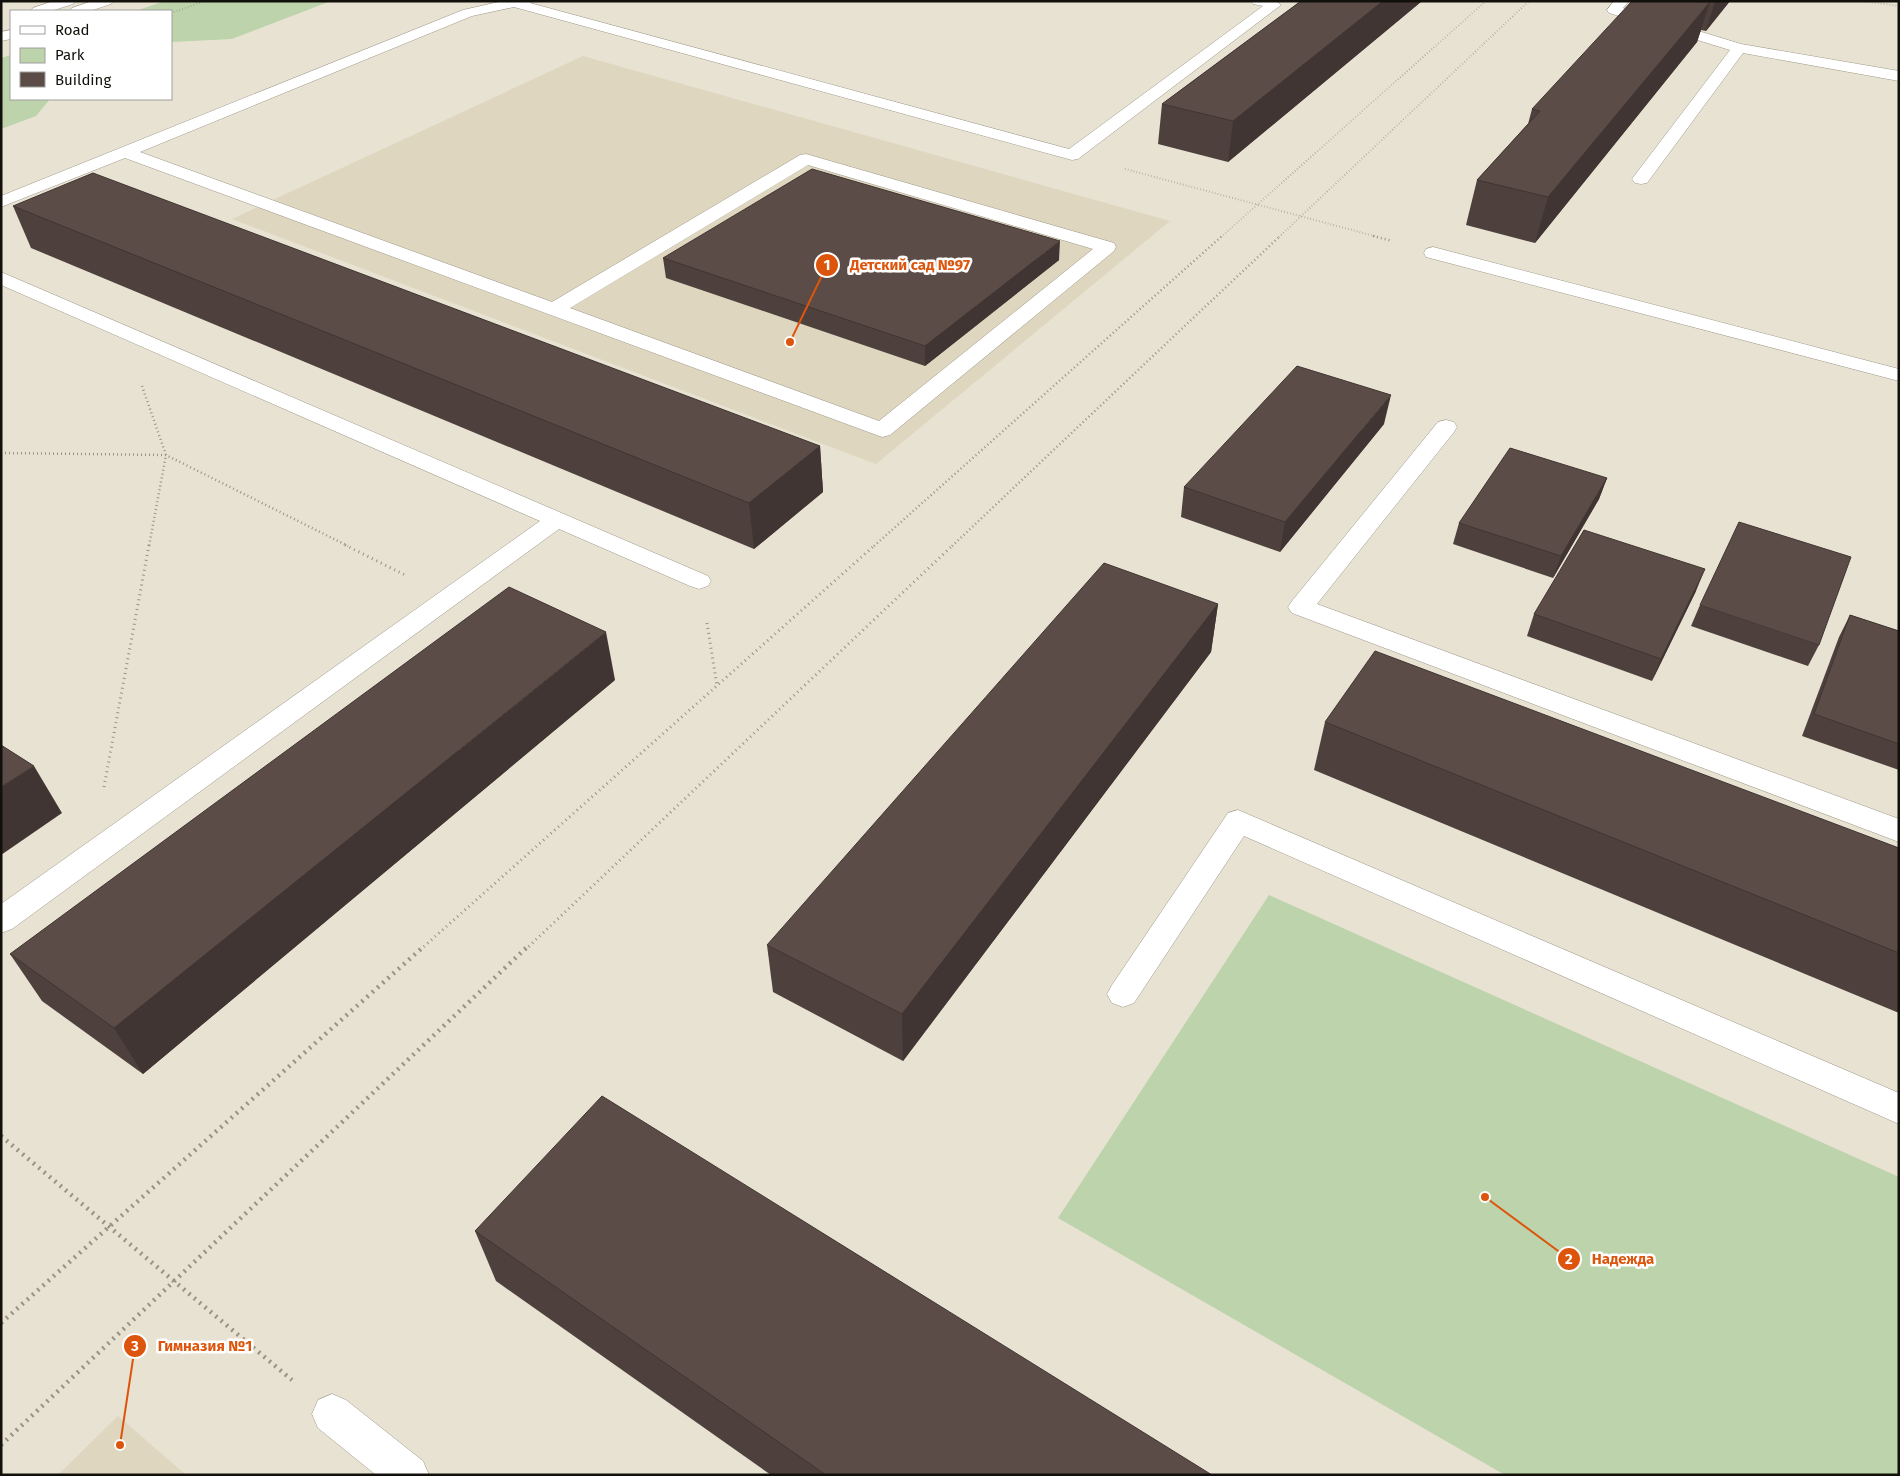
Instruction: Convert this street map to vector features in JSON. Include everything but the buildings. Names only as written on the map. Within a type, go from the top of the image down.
[{"type":"main road","points":[[41,10],[68,1]]},
{"type":"main road","points":[[80,10],[106,1]]},
{"type":"main road","points":[[1,202],[468,13],[521,2],[1072,155],[1274,5],[1258,1]]},
{"type":"main road","points":[[1622,1],[1614,10],[1739,48],[1899,76]]},
{"type":"main road","points":[[1641,179],[1739,48]]},
{"type":"main road","points":[[125,152],[882,430],[1108,247],[806,159],[554,309]]},
{"type":"main road","points":[[1433,253],[1899,375]]},
{"type":"main road","points":[[1,278],[699,581]]},
{"type":"main road","points":[[1446,427],[1301,606],[1899,831]]},
{"type":"main road","points":[[1,921],[91,854],[451,598],[557,520]]},
{"type":"main road","points":[[1123,994],[1238,821],[1899,1109]]},
{"type":"main road","points":[[332,1414],[409,1475]]},
{"type":"path","points":[[172,14],[205,1]]},
{"type":"path","points":[[1,1323],[1486,1]]},
{"type":"path","points":[[1,1445],[1529,1]]},
{"type":"path","points":[[1864,1],[1899,6]]},
{"type":"path","points":[[1072,155],[1433,253]]},
{"type":"path","points":[[91,854],[166,455],[122,331]]},
{"type":"path","points":[[1,453],[166,455],[451,598]]},
{"type":"path","points":[[699,581],[717,686]]},
{"type":"path","points":[[1,1136],[176,1280],[332,1414]]},
{"type":"shaded area","points":[[583,56],[1170,221],[876,464],[232,219]]},
{"type":"shaded area","points":[[118,1416],[186,1475],[58,1475]]},
{"type":"green space","points":[[164,1],[331,1],[232,39],[172,42],[172,10],[139,10]]},
{"type":"green space","points":[[10,55],[10,100],[49,100],[36,116],[1,129],[1,58]]},
{"type":"green space","points":[[1269,895],[1899,1177],[1899,1475],[1505,1475],[1058,1218]]},
{"type":"place","name":"Детский сад №97","points":[[790,342]]},
{"type":"place","name":"Надежда","points":[[1485,1197]]},
{"type":"place","name":"Гимназия №1","points":[[120,1445]]}]
